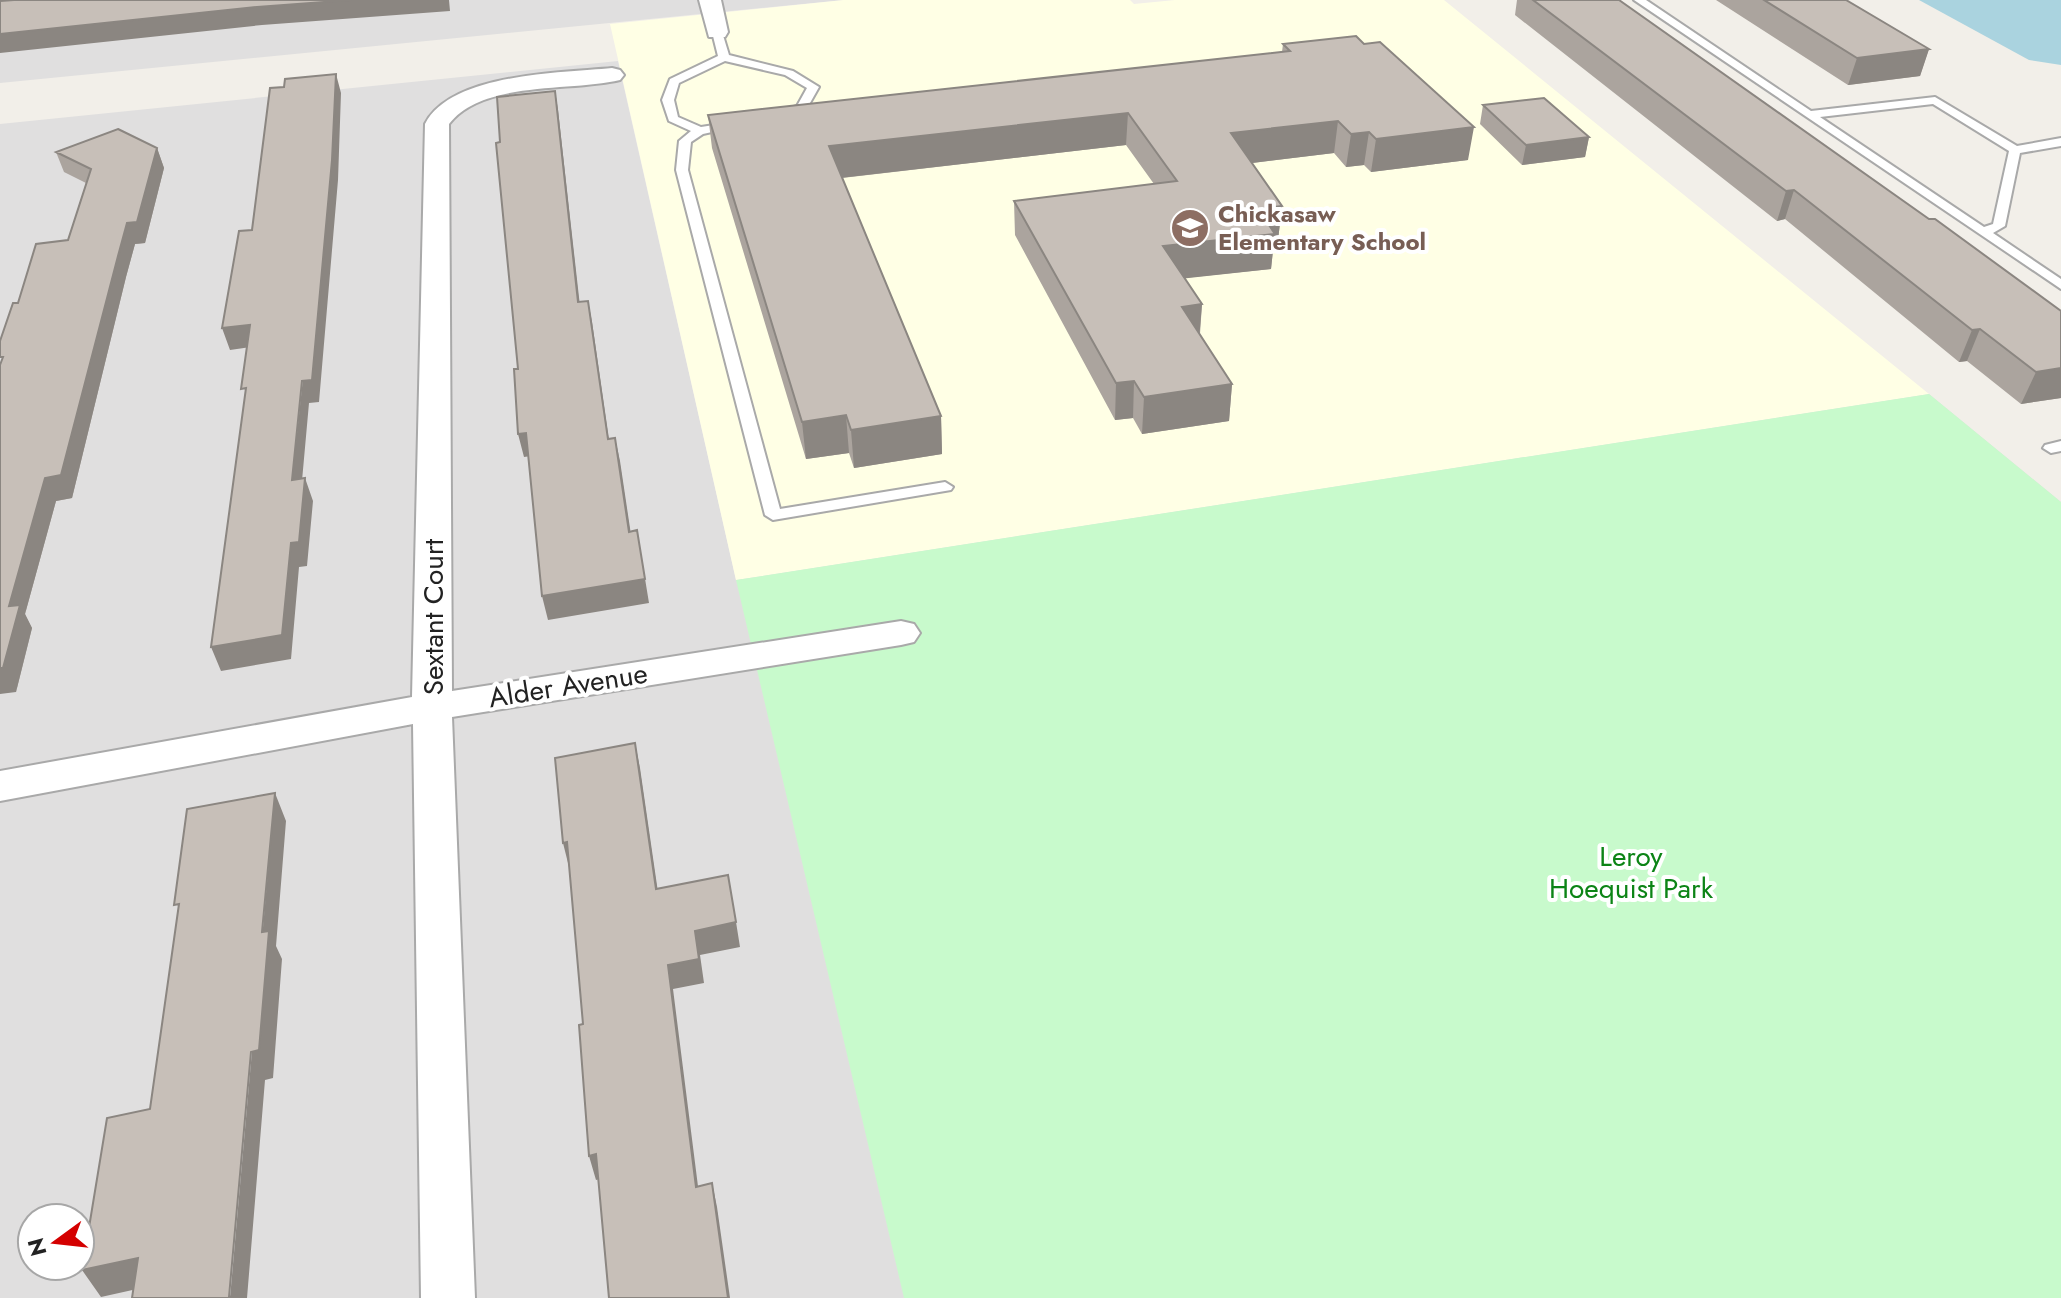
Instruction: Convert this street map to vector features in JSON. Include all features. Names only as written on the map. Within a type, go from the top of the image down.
[{"type":"street","points":[[710,0],[717,32]]},
{"type":"street","name":"Sextant Court","points":[[448,1298],[432,707],[435,146],[438,122],[453,105],[488,92],[612,75]]},
{"type":"street","name":"Alder Avenue","points":[[0,786],[432,707],[901,633]]},
{"type":"lane","points":[[1639,0],[2061,285]]},
{"type":"lane","points":[[717,32],[724,57]]},
{"type":"lane","points":[[700,131],[673,119],[668,100],[674,81],[724,57],[789,73],[813,87],[802,108],[760,121],[700,131],[685,141],[682,170],[773,515],[945,487]]},
{"type":"lane","points":[[1809,115],[1935,100],[2015,150],[2061,142]]},
{"type":"lane","points":[[1983,232],[1999,226],[2015,150]]},
{"type":"shaded area","points":[[0,0],[844,0],[0,83]]},
{"type":"shaded area","name":"Chickasaw Elementary School","points":[[844,0],[1130,0],[1134,4],[1175,0],[1444,0],[1929,394],[736,580],[610,24]]},
{"type":"shaded area","points":[[618,61],[736,580],[1929,394],[2061,502],[2061,1298],[0,1298],[0,124]]},
{"type":"green space","name":"Leroy Hoequist Park","points":[[1929,394],[2061,502],[2061,1298],[904,1298],[736,580]]},
{"type":"water","points":[[1919,0],[2061,0],[2061,65],[2029,60]]},
{"type":"building","points":[[351,0],[0,34],[0,1]]},
{"type":"building","points":[[1533,0],[1619,0],[1929,219],[1935,219],[2061,311],[2061,368],[2036,372],[1980,329],[1972,330],[1794,190],[1786,191]]},
{"type":"building","points":[[1764,0],[1846,0],[1929,49],[1857,58]]},
{"type":"building","points":[[1356,36],[1364,44],[1380,42],[1474,127],[1376,139],[1369,132],[1351,134],[1338,121],[1231,133],[1282,206],[1258,209],[1275,234],[1163,246],[1202,304],[1182,307],[1232,384],[1144,397],[1134,381],[1116,383],[1014,201],[1177,181],[1128,113],[829,146],[941,416],[851,430],[846,415],[802,422],[708,115],[1290,51],[1283,44]]},
{"type":"building","points":[[336,74],[332,160],[312,380],[302,381],[292,480],[305,478],[299,542],[291,543],[282,635],[211,647],[246,388],[241,389],[250,325],[222,328],[239,231],[252,230],[270,88],[284,87],[285,79]]},
{"type":"building","points":[[555,91],[578,302],[588,301],[608,439],[615,438],[629,532],[637,530],[645,579],[542,596],[526,433],[518,434],[514,369],[518,369],[496,143],[500,142],[497,97]]},
{"type":"building","points":[[1544,98],[1589,137],[1526,145],[1483,105]]},
{"type":"building","points":[[118,129],[157,148],[137,222],[127,223],[61,475],[45,478],[9,606],[20,605],[3,668],[0,668],[0,365],[3,357],[0,357],[0,341],[13,303],[18,303],[36,244],[68,240],[91,169],[56,152]]},
{"type":"building","points":[[635,743],[656,889],[728,875],[736,922],[695,931],[699,959],[668,965],[696,1187],[712,1183],[728,1298],[609,1298],[596,1154],[589,1156],[579,1025],[583,1024],[567,842],[563,843],[555,758]]},
{"type":"building","points":[[275,793],[262,932],[269,931],[259,1050],[251,1052],[229,1297],[235,1298],[132,1298],[138,1258],[96,1267],[96,1202],[93,1202],[107,1118],[150,1109],[179,904],[174,905],[187,809]]},
{"type":"place","name":"Chickasaw Elementary School","points":[[1190,228]]}]
